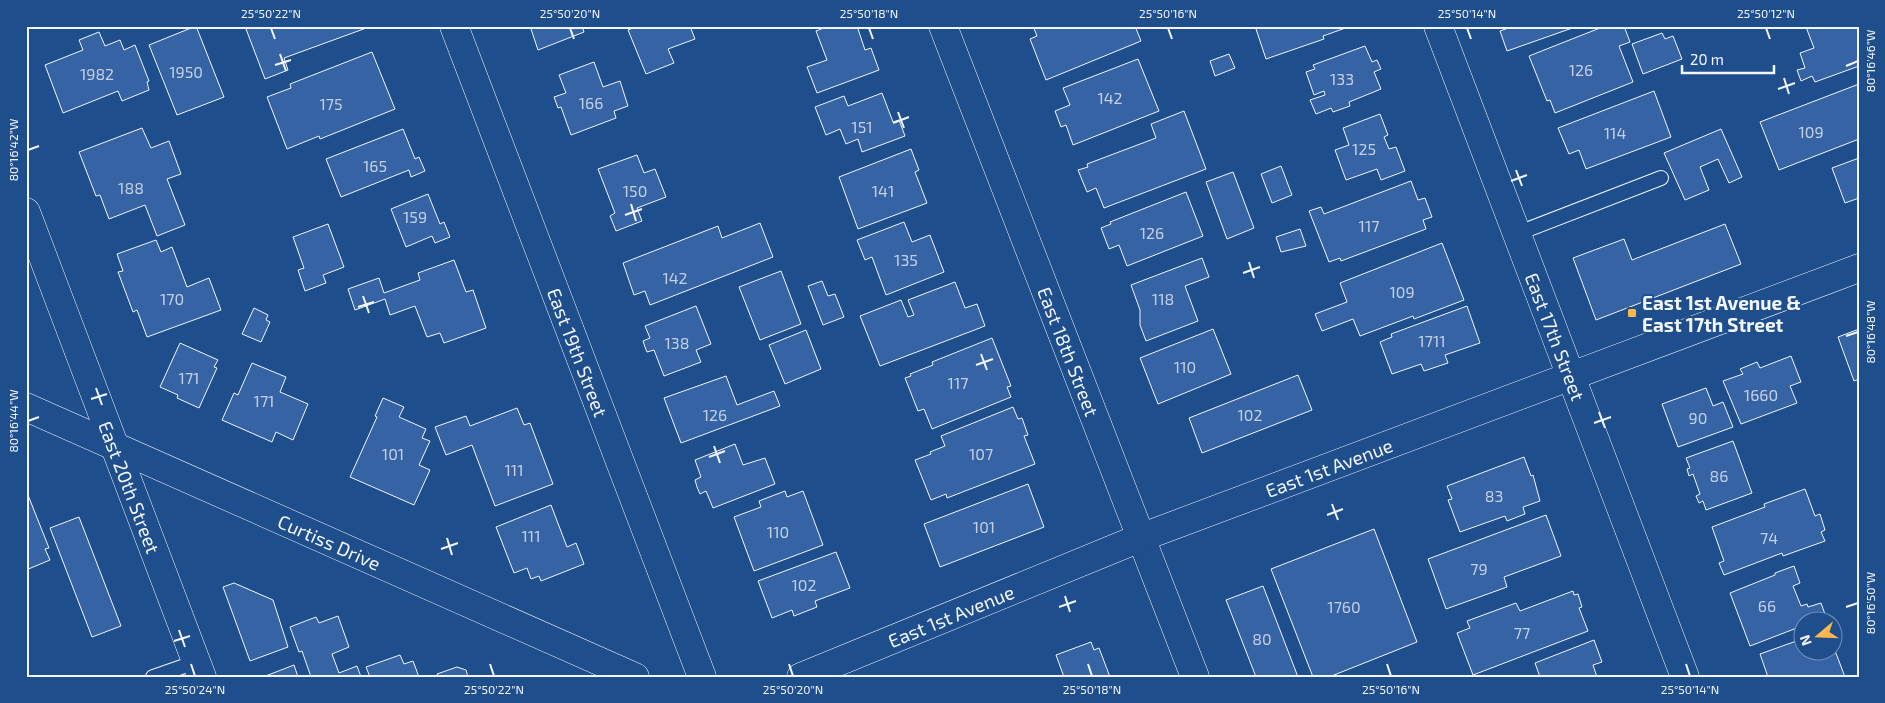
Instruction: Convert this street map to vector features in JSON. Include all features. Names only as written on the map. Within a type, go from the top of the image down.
[{"type":"street","name":"East 19th Street","points":[[454,26],[702,677]]},
{"type":"street","name":"East 18th Street","points":[[943,26],[1194,677]]},
{"type":"street","name":"East 17th Street","points":[[1438,26],[1685,677]]},
{"type":"street","name":"East 20th Street","points":[[26,212],[199,669]]},
{"type":"street","name":"East 1st Avenue","points":[[801,677],[1140,538],[1859,268]]},
{"type":"street","name":"Curtiss Drive","points":[[26,407],[635,677]]},
{"type":"lane","points":[[1516,234],[1661,178]]},
{"type":"lane","points":[[153,677],[199,669]]},
{"type":"building","points":[[196,26],[224,97],[177,115],[149,45]]},
{"type":"building","points":[[253,26],[369,27],[284,58],[288,70],[265,79],[246,29]]},
{"type":"building","points":[[530,26],[582,26],[584,32],[538,50]]},
{"type":"building","points":[[638,26],[690,26],[695,39],[668,49],[674,63],[646,74],[628,30]]},
{"type":"building","points":[[829,26],[857,26],[865,50],[871,48],[879,70],[817,93],[807,67],[827,60],[816,31]]},
{"type":"building","points":[[1033,26],[1135,26],[1141,41],[1046,80],[1030,39],[1037,36]]},
{"type":"building","points":[[1255,26],[1351,26],[1323,36],[1324,39],[1266,59]]},
{"type":"building","points":[[1514,26],[1578,26],[1507,51],[1500,31]]},
{"type":"building","points":[[1605,26],[1624,26],[1630,42],[1619,46],[1633,82],[1555,113],[1550,100],[1547,101],[1529,56]]},
{"type":"building","points":[[1858,26],[1859,66],[1815,82],[1812,76],[1801,81],[1797,70],[1805,68],[1800,53],[1814,48],[1806,27]]},
{"type":"building","points":[[99,32],[105,46],[120,40],[124,50],[135,45],[149,81],[147,82],[149,90],[122,101],[118,91],[63,113],[45,65],[83,50],[79,40]]},
{"type":"building","points":[[1662,33],[1665,39],[1673,36],[1682,59],[1643,74],[1632,44]]},
{"type":"building","points":[[1365,46],[1372,62],[1377,60],[1381,69],[1374,72],[1381,89],[1349,102],[1350,106],[1333,112],[1331,108],[1316,114],[1310,100],[1325,95],[1324,91],[1314,95],[1306,72],[1315,69],[1313,65]]},
{"type":"building","points":[[372,52],[395,109],[320,139],[319,136],[287,149],[267,97],[291,88],[290,84]]},
{"type":"building","points":[[1229,54],[1235,68],[1215,76],[1210,61]]},
{"type":"building","points":[[1138,59],[1159,111],[1073,145],[1066,125],[1061,127],[1055,111],[1070,105],[1063,88]]},
{"type":"building","points":[[594,62],[603,87],[620,81],[628,106],[614,111],[616,118],[571,135],[561,107],[558,108],[554,97],[566,93],[559,75]]},
{"type":"building","points":[[1859,84],[1859,139],[1779,170],[1760,122]]},
{"type":"building","points":[[1654,91],[1671,137],[1586,169],[1579,150],[1569,154],[1558,128]]},
{"type":"building","points":[[882,93],[893,122],[899,120],[905,136],[862,152],[858,139],[846,144],[840,129],[826,135],[815,107],[844,96],[848,106]]},
{"type":"building","points":[[1184,111],[1206,169],[1104,208],[1096,188],[1087,192],[1078,170],[1088,167],[1087,164],[1156,138],[1151,124]]},
{"type":"building","points":[[1380,114],[1388,135],[1384,137],[1389,149],[1396,147],[1405,171],[1381,180],[1377,169],[1346,180],[1335,150],[1349,145],[1343,128]]},
{"type":"building","points":[[142,128],[151,148],[169,141],[181,174],[167,179],[185,225],[157,236],[145,205],[109,219],[100,195],[96,196],[79,152]]},
{"type":"building","points":[[403,129],[415,159],[419,157],[425,171],[411,177],[409,170],[341,197],[326,159]]},
{"type":"building","points":[[1721,129],[1742,177],[1729,183],[1718,159],[1700,167],[1709,190],[1685,200],[1664,153]]},
{"type":"building","points":[[911,149],[919,170],[915,172],[927,203],[858,229],[839,177]]},
{"type":"building","points":[[637,155],[644,173],[655,169],[666,197],[637,208],[642,221],[616,231],[610,216],[615,213],[598,169]]},
{"type":"building","points":[[1859,158],[1859,198],[1845,203],[1832,168]]},
{"type":"building","points":[[1281,166],[1292,195],[1272,203],[1261,174]]},
{"type":"building","points":[[1233,172],[1254,228],[1227,239],[1206,182]]},
{"type":"building","points":[[1411,181],[1418,200],[1425,198],[1432,217],[1423,220],[1426,229],[1341,261],[1340,258],[1329,262],[1309,211],[1321,207],[1324,214]]},
{"type":"building","points":[[1186,192],[1203,236],[1127,266],[1119,245],[1109,249],[1101,228],[1111,224],[1110,222]]},
{"type":"building","points":[[428,194],[440,224],[444,222],[450,237],[435,243],[432,236],[406,247],[391,209]]},
{"type":"building","points":[[904,222],[912,242],[930,235],[944,272],[886,295],[872,257],[865,260],[857,240]]},
{"type":"building","points":[[760,223],[773,257],[650,305],[645,291],[634,295],[623,263],[718,226],[722,238]]},
{"type":"building","points":[[328,224],[344,267],[323,275],[326,283],[305,291],[298,270],[304,268],[293,237]]},
{"type":"building","points":[[1725,224],[1741,264],[1596,320],[1573,258],[1624,239],[1632,260]]},
{"type":"building","points":[[1300,229],[1306,246],[1281,252],[1276,237]]},
{"type":"building","points":[[156,240],[161,252],[172,247],[187,287],[209,278],[221,310],[147,337],[137,310],[133,312],[118,272],[123,271],[117,254]]},
{"type":"building","points":[[1442,243],[1464,300],[1414,319],[1413,316],[1360,336],[1353,319],[1322,331],[1315,314],[1347,302],[1340,283]]},
{"type":"building","points":[[1202,258],[1209,277],[1185,286],[1198,321],[1146,341],[1140,325],[1140,310],[1131,285]]},
{"type":"building","points":[[454,260],[466,292],[473,290],[486,328],[444,343],[440,333],[427,337],[415,306],[390,315],[385,299],[355,310],[348,289],[379,278],[384,293],[420,280],[418,273]]},
{"type":"building","points":[[781,271],[801,324],[760,340],[739,287]]},
{"type":"building","points":[[822,281],[828,296],[835,294],[844,317],[823,325],[808,286]]},
{"type":"building","points":[[955,282],[965,308],[977,304],[985,326],[880,366],[860,316],[901,300],[908,317],[914,315],[908,300]]},
{"type":"building","points":[[696,306],[711,344],[696,350],[701,362],[664,376],[654,350],[647,352],[645,347],[643,341],[650,338],[645,326]]},
{"type":"building","points":[[1467,306],[1480,343],[1445,355],[1448,363],[1424,371],[1421,364],[1392,374],[1380,342],[1392,337],[1391,334]]},
{"type":"building","points":[[254,308],[268,315],[266,320],[270,322],[261,342],[242,334]]},
{"type":"building","points":[[1213,329],[1231,374],[1158,404],[1140,358]]},
{"type":"building","points":[[1859,329],[1859,379],[1854,381],[1838,337]]},
{"type":"building","points":[[806,330],[821,369],[785,384],[769,345]]},
{"type":"building","points":[[992,338],[1011,386],[1007,387],[1011,397],[932,429],[924,409],[918,411],[905,378],[911,376],[910,374],[933,365],[932,362]]},
{"type":"building","points":[[180,343],[218,360],[214,367],[217,368],[199,408],[177,398],[178,395],[160,387]]},
{"type":"building","points":[[1791,356],[1801,382],[1790,386],[1797,403],[1741,424],[1723,381],[1743,374],[1740,369],[1757,362],[1760,368]]},
{"type":"building","points":[[252,363],[286,377],[280,392],[308,404],[293,440],[276,432],[272,442],[222,420],[234,393],[238,395]]},
{"type":"building","points":[[1298,375],[1312,410],[1202,453],[1189,418]]},
{"type":"building","points":[[726,376],[737,405],[774,391],[780,406],[681,443],[664,398]]},
{"type":"building","points":[[1706,388],[1713,406],[1723,402],[1733,427],[1678,447],[1662,404]]},
{"type":"building","points":[[383,398],[404,407],[399,417],[426,429],[422,438],[430,441],[419,465],[430,470],[414,505],[350,477],[377,417],[375,416]]},
{"type":"building","points":[[1013,407],[1018,419],[1022,418],[1028,435],[1024,436],[1035,464],[947,498],[946,494],[931,500],[915,460],[945,446],[941,436]]},
{"type":"building","points":[[517,408],[524,425],[530,423],[553,484],[495,506],[472,445],[446,455],[435,427],[466,416],[470,426]]},
{"type":"building","points":[[1733,441],[1752,493],[1706,510],[1703,501],[1699,503],[1696,496],[1700,494],[1693,474],[1689,476],[1687,469],[1690,468],[1686,458]]},
{"type":"building","points":[[735,444],[743,465],[765,458],[775,484],[713,508],[706,491],[700,494],[697,487],[695,480],[701,477],[695,460]]},
{"type":"building","points":[[1524,457],[1531,476],[1533,475],[1540,501],[1523,507],[1525,514],[1507,521],[1505,516],[1460,532],[1448,500],[1452,499],[1447,486]]},
{"type":"building","points":[[1028,484],[1044,527],[940,567],[924,524]]},
{"type":"building","points":[[1805,489],[1815,516],[1820,514],[1825,530],[1821,532],[1825,541],[1783,556],[1782,553],[1724,575],[1719,563],[1724,561],[1712,527],[1765,507],[1764,504]]},
{"type":"building","points":[[26,490],[49,548],[45,549],[50,560],[26,570]]},
{"type":"building","points":[[785,491],[787,497],[803,491],[823,545],[754,571],[734,517],[761,507],[759,501]]},
{"type":"building","points":[[551,505],[567,547],[576,543],[584,564],[541,581],[539,576],[531,579],[527,568],[514,573],[496,527]]},
{"type":"building","points":[[1546,515],[1561,556],[1504,577],[1507,587],[1446,609],[1428,559]]},
{"type":"building","points":[[79,517],[121,626],[92,637],[50,528]]},
{"type":"building","points":[[1374,529],[1417,642],[1329,677],[1313,677],[1271,569]]},
{"type":"building","points":[[836,552],[850,588],[815,601],[817,607],[794,616],[792,610],[772,618],[758,581]]},
{"type":"building","points":[[1794,566],[1800,583],[1793,586],[1801,606],[1807,604],[1808,607],[1821,603],[1824,610],[1792,610],[1792,630],[1750,646],[1730,593],[1775,575],[1775,573]]},
{"type":"building","points":[[234,583],[273,600],[288,647],[250,661],[223,587]]},
{"type":"building","points":[[1263,586],[1298,677],[1256,677],[1226,600]]},
{"type":"building","points":[[1573,591],[1574,595],[1578,594],[1582,607],[1579,608],[1588,631],[1473,675],[1457,633],[1470,628],[1467,621],[1516,603],[1520,611]]},
{"type":"building","points":[[338,616],[349,647],[332,654],[339,673],[357,666],[361,677],[311,677],[302,651],[299,652],[290,627],[316,617],[319,623]]},
{"type":"building","points":[[1594,640],[1602,662],[1593,665],[1597,677],[1540,677],[1535,663]]},
{"type":"building","points":[[1091,642],[1094,650],[1099,648],[1110,677],[1064,677],[1056,655]]},
{"type":"building","points":[[1792,643],[1792,660],[1839,660],[1845,677],[1768,677],[1760,654]]},
{"type":"building","points":[[400,655],[404,664],[413,661],[419,677],[370,677],[366,667]]},
{"type":"building","points":[[294,665],[298,677],[263,677]]},
{"type":"building","points":[[457,667],[466,670],[468,677],[438,677],[437,674]]},
{"type":"place","name":"East 1st Avenue & East 17th Street","points":[[1632,313]]}]
